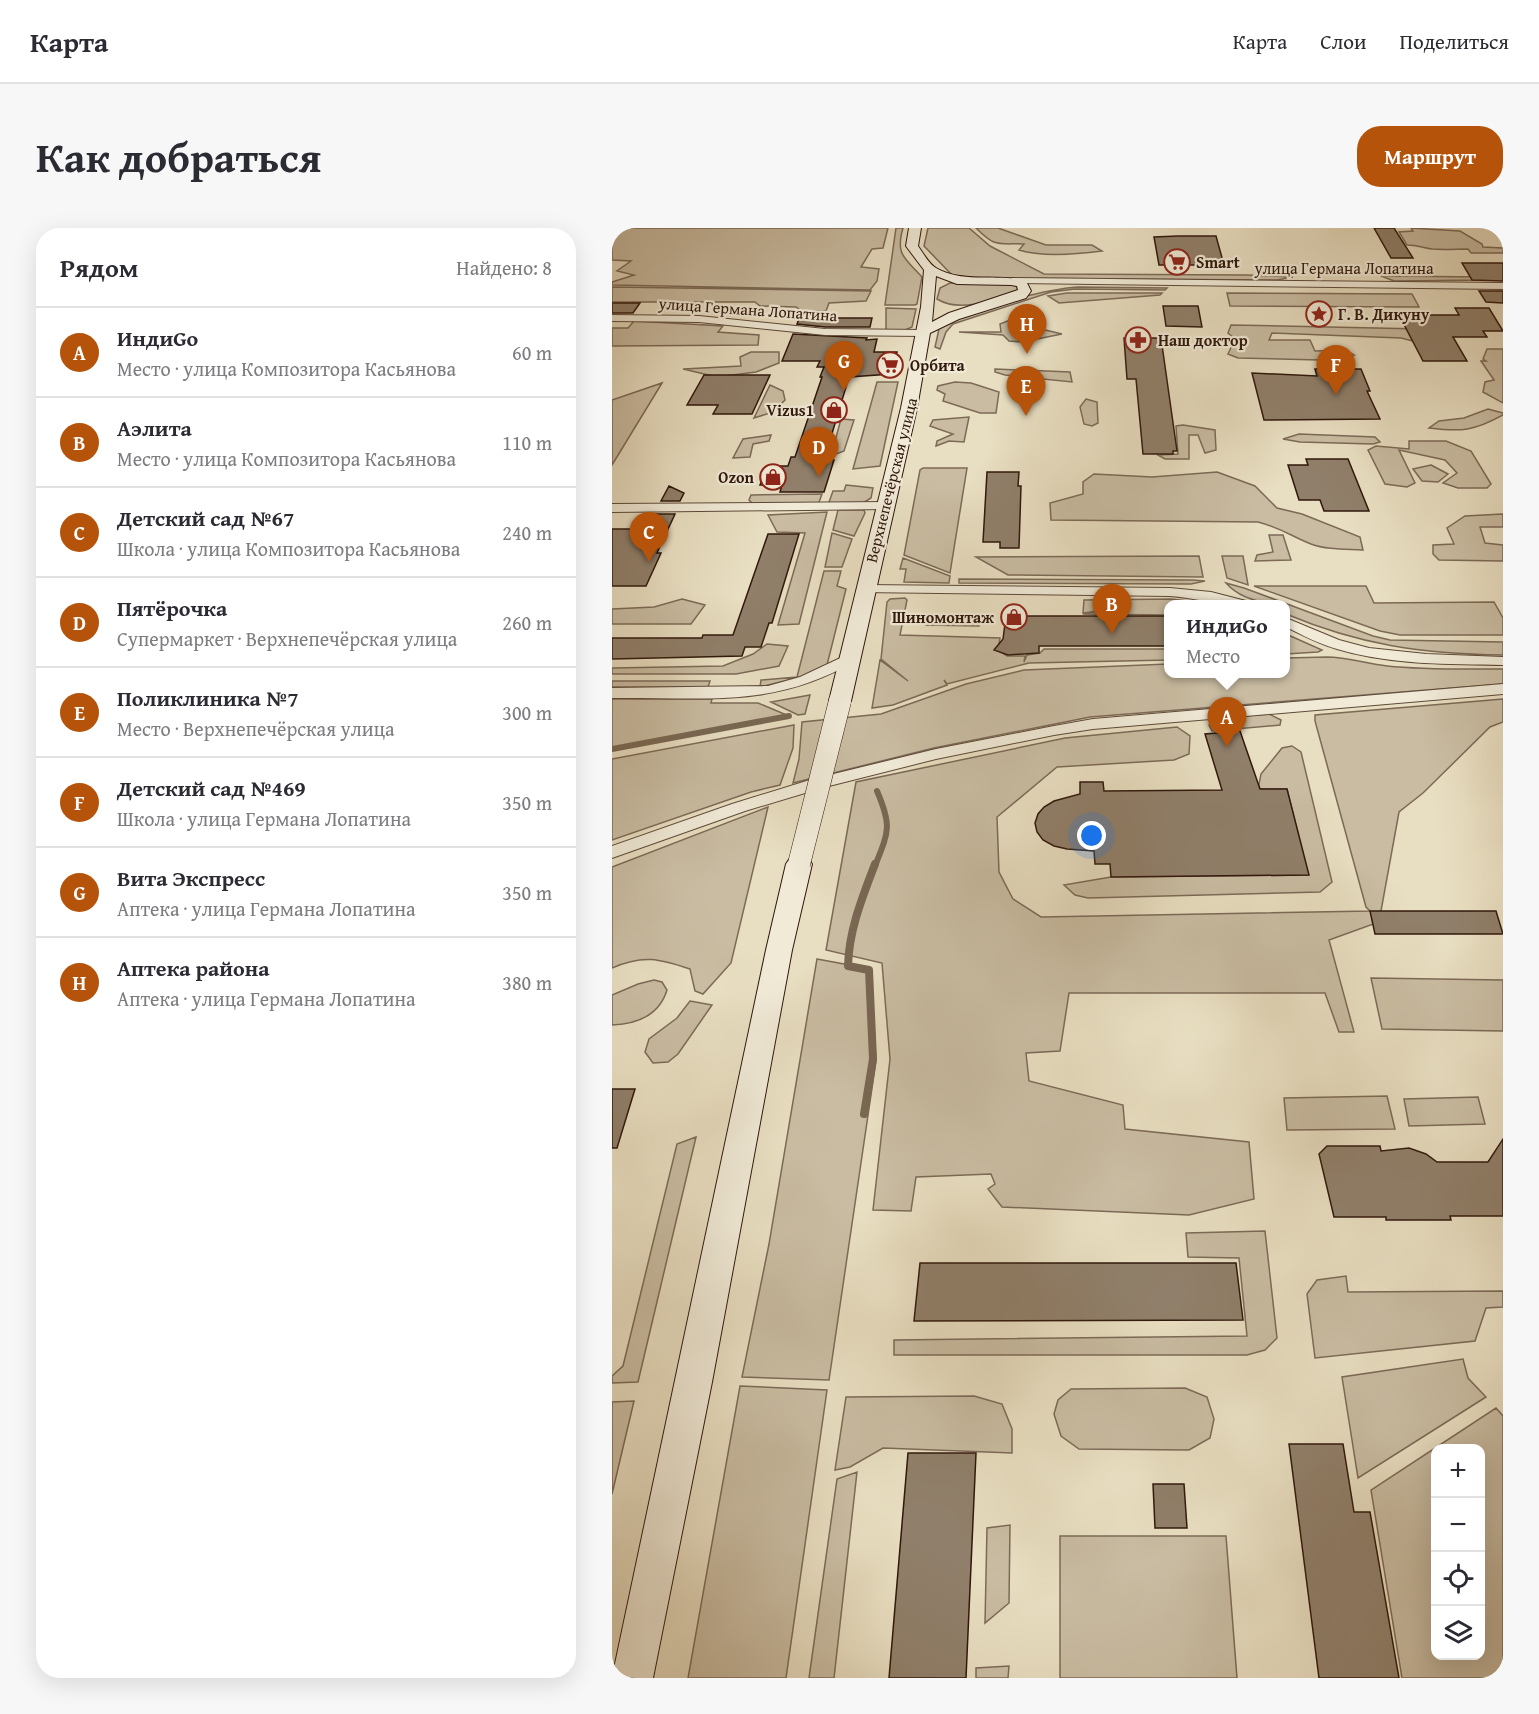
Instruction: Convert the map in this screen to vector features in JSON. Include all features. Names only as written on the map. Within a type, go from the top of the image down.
[{"type":"street","points":[[915,228],[912,246],[930,270]]},
{"type":"street","name":"улица Германа Лопатина","points":[[930,270],[957,280],[1503,286]]},
{"type":"street","name":"Верхнепечёрская улица","points":[[632,1678],[694,1382],[779,950],[851,657],[924,332],[930,294],[930,270]]},
{"type":"street","points":[[957,280],[942,282],[930,294],[935,304],[982,307]]},
{"type":"street","points":[[1012,281],[1025,287],[1021,295]]},
{"type":"street","name":"улица Германа Лопатина","points":[[612,318],[699,319],[825,332],[924,332],[938,322],[982,307],[1077,282]]},
{"type":"street","points":[[612,508],[886,506]]},
{"type":"street","points":[[865,589],[1170,592],[1211,596],[1226,600]]},
{"type":"street","points":[[1290,624],[1348,647],[1383,655],[1437,660],[1503,661]]},
{"type":"street","points":[[612,693],[712,693],[777,690],[829,671],[851,657]]},
{"type":"street","points":[[612,852],[780,795],[853,774],[1058,730],[1208,714],[1503,689]]},
{"type":"shaded area","points":[[612,228],[888,228],[883,248],[872,249],[861,267],[879,269],[877,281],[870,290],[612,285],[612,282],[634,275],[617,271],[631,261],[612,260]]},
{"type":"shaded area","points":[[896,228],[903,228],[900,244],[903,256],[922,277],[915,305],[885,305]]},
{"type":"shaded area","points":[[928,228],[969,228],[990,246],[1044,274],[1293,277],[1277,280],[976,278],[952,275],[924,246]]},
{"type":"shaded area","points":[[976,228],[998,228],[1046,245],[1092,245],[1102,251],[1038,254],[1019,250],[1024,244],[993,242]]},
{"type":"shaded area","points":[[1411,228],[1460,231],[1482,244],[1483,247],[1503,248],[1503,253],[1471,253],[1468,249],[1432,249],[1407,245],[1399,232],[1413,231]]},
{"type":"shaded area","points":[[1381,276],[1484,277],[1487,280],[1394,281]]},
{"type":"shaded area","points":[[950,283],[1008,283],[1016,286],[1018,290],[978,304],[957,305],[937,299],[940,288]]},
{"type":"shaded area","points":[[612,287],[871,291],[866,301],[829,303],[826,311],[802,311],[796,307],[760,306],[755,302],[612,302]]},
{"type":"shaded area","points":[[1078,287],[1167,288],[1165,290],[1075,289],[1051,292],[953,324],[946,332],[940,349],[935,347],[939,329],[965,315],[1026,296]]},
{"type":"shaded area","points":[[1067,293],[1162,293],[1059,303],[1048,296]]},
{"type":"shaded area","points":[[1227,293],[1412,294],[1419,307],[1230,306]]},
{"type":"shaded area","points":[[886,308],[916,309],[912,327],[905,330],[886,330]]},
{"type":"shaded area","points":[[1032,317],[1037,328],[1062,334],[1022,342],[1009,341],[1003,335],[959,332],[1001,332],[1000,324],[1015,318]]},
{"type":"shaded area","points":[[634,321],[723,326],[718,332],[759,335],[758,345],[612,346],[612,328],[628,328]]},
{"type":"shaded area","points":[[1231,325],[1422,329],[1444,349],[1401,338],[1272,333],[1269,340],[1310,340],[1315,351],[1346,350],[1354,355],[1320,360],[1238,358],[1228,354],[1235,339],[1228,333]]},
{"type":"shaded area","points":[[1487,349],[1503,349],[1503,403],[1483,392],[1485,382],[1494,380],[1481,361],[1486,361],[1483,359]]},
{"type":"shaded area","points":[[751,352],[779,352],[779,363],[756,372],[717,377],[683,369],[741,366],[740,357]]},
{"type":"shaded area","points":[[995,369],[1070,372],[1072,382],[1005,375],[995,372]]},
{"type":"shaded area","points":[[877,382],[898,382],[880,466],[853,469]]},
{"type":"shaded area","points":[[955,382],[971,383],[999,392],[996,413],[980,413],[943,401],[945,394],[937,390],[938,386]]},
{"type":"shaded area","points":[[662,383],[612,465],[612,400]]},
{"type":"shaded area","points":[[770,385],[783,391],[785,400],[773,412],[754,418]]},
{"type":"shaded area","points":[[1086,399],[1097,402],[1098,423],[1092,426],[1084,424],[1080,407]]},
{"type":"shaded area","points":[[1488,409],[1503,413],[1503,415],[1468,429],[1429,428],[1439,421],[1464,418]]},
{"type":"shaded area","points":[[969,417],[964,442],[949,441],[936,446],[937,441],[953,434],[930,426],[933,420]]},
{"type":"shaded area","points":[[841,419],[854,420],[844,451],[831,456]]},
{"type":"shaded area","points":[[1176,426],[1215,430],[1216,450],[1205,453],[1198,435],[1189,435],[1189,459],[1165,459],[1158,455],[1178,454]]},
{"type":"shaded area","points":[[1299,434],[1375,437],[1380,442],[1373,444],[1300,442],[1283,439]]},
{"type":"shaded area","points":[[771,435],[769,441],[753,444],[750,457],[733,458],[743,439]]},
{"type":"shaded area","points":[[1409,441],[1446,441],[1471,451],[1491,484],[1487,488],[1458,488],[1443,483],[1457,473],[1445,460],[1399,450],[1415,483],[1407,487],[1385,484],[1368,450],[1376,446],[1409,449]]},
{"type":"shaded area","points":[[1431,465],[1448,474],[1438,482],[1422,481],[1413,469]]},
{"type":"shaded area","points":[[923,468],[967,468],[950,573],[904,555],[920,470]]},
{"type":"shaded area","points":[[1217,472],[1255,486],[1277,508],[1302,514],[1360,537],[1363,550],[1317,546],[1258,522],[1051,520],[1050,503],[1083,494],[1083,482],[1094,474],[1152,477]]},
{"type":"shaded area","points":[[846,485],[873,488],[871,498],[863,503],[828,505],[833,491],[844,491]]},
{"type":"shaded area","points":[[822,494],[818,505],[753,504],[749,500],[751,495]]},
{"type":"shaded area","points":[[838,510],[864,510],[865,513],[854,536],[833,530]]},
{"type":"shaded area","points":[[827,512],[799,624],[778,625],[805,533],[777,532],[768,515]]},
{"type":"shaded area","points":[[1503,514],[1503,527],[1480,527],[1485,543],[1503,545],[1503,561],[1439,560],[1433,554],[1433,545],[1454,544],[1447,528],[1465,516]]},
{"type":"shaded area","points":[[832,533],[852,539],[842,567],[825,567]]},
{"type":"shaded area","points":[[1269,535],[1283,535],[1291,560],[1255,561],[1257,555],[1273,552]]},
{"type":"shaded area","points":[[1199,556],[1203,577],[1008,575],[976,557]]},
{"type":"shaded area","points":[[1222,556],[1243,556],[1248,585],[1227,578]]},
{"type":"shaded area","points":[[903,558],[950,576],[949,583],[904,582],[906,569],[900,569]]},
{"type":"shaded area","points":[[824,571],[841,571],[837,586],[846,589],[827,665],[809,675],[760,687],[761,680],[797,677]]},
{"type":"shaded area","points":[[959,579],[1205,581],[1191,584],[959,583]]},
{"type":"shaded area","points":[[1226,583],[1276,600],[1253,600],[1232,589]]},
{"type":"shaded area","points":[[1254,586],[1366,586],[1374,603],[1494,602],[1503,618],[1503,635],[1400,635],[1380,631]]},
{"type":"shaded area","points":[[905,598],[907,600],[900,635],[1000,638],[998,650],[1007,656],[1025,656],[1024,662],[1027,655],[1040,653],[1044,649],[1164,649],[1164,660],[1029,663],[947,684],[944,680],[947,685],[893,705],[872,708],[880,660],[908,681],[881,659],[887,602],[890,599]]},
{"type":"shaded area","points":[[682,599],[705,605],[691,624],[612,624],[612,609],[654,607]]},
{"type":"shaded area","points":[[1171,599],[1179,600],[1164,600],[1164,615],[1083,614],[1099,611],[1083,613],[1084,600]]},
{"type":"shaded area","points":[[1290,605],[1373,636],[1390,640],[1503,642],[1503,655],[1445,653],[1392,646],[1313,625],[1290,616]]},
{"type":"shaded area","points":[[928,617],[980,617],[979,626],[926,625]]},
{"type":"shaded area","points":[[1290,636],[1322,650],[1290,654]]},
{"type":"shaded area","points":[[767,644],[788,646],[779,666],[736,674],[612,674],[612,668],[723,666],[753,654]]},
{"type":"shaded area","points":[[1290,658],[1342,658],[1401,667],[1503,669],[1503,684],[1090,717],[934,748],[793,783],[799,759],[802,722],[881,714],[966,684],[1024,670],[1164,664],[1164,678],[1290,678]]},
{"type":"shaded area","points":[[612,681],[710,681],[708,687],[612,687]]},
{"type":"shaded area","points":[[810,695],[805,714],[798,715],[771,702]]},
{"type":"shaded area","points":[[612,699],[712,699],[711,703],[758,703],[789,716],[612,749]]},
{"type":"shaded area","points":[[1503,699],[1503,722],[1490,727],[1423,793],[1399,812],[1379,922],[1329,940],[1354,1032],[1339,1032],[1325,993],[1069,993],[1060,1051],[1026,1053],[1029,1081],[1123,1105],[1125,1129],[1249,1142],[1254,1199],[1189,1215],[1002,1207],[988,1189],[995,1184],[991,1174],[916,1177],[911,1211],[873,1210],[890,1059],[882,963],[826,950],[856,782],[1065,738],[1177,727],[1190,736],[1189,754],[1174,760],[1057,767],[997,817],[999,872],[1013,899],[1041,917],[1370,911],[1366,907],[1315,715]]},
{"type":"shaded area","points":[[1269,714],[1281,720],[1280,725],[1212,731],[1209,725],[1219,718]]},
{"type":"shaded area","points":[[794,725],[793,748],[780,785],[751,792],[612,840],[612,759]]},
{"type":"shaded area","points":[[1292,746],[1301,752],[1332,882],[1320,892],[1088,898],[1075,895],[1064,885],[1111,877],[1308,875],[1287,789],[1258,789],[1261,774],[1282,748]]},
{"type":"shaded area","points":[[768,807],[731,963],[703,994],[695,991],[690,969],[670,963],[642,960],[612,968],[612,867]]},
{"type":"shaded area","points":[[817,959],[871,969],[876,1061],[829,1380],[742,1377],[769,1244]]},
{"type":"shaded area","points":[[1371,978],[1503,980],[1503,1031],[1382,1029]]},
{"type":"shaded area","points":[[654,980],[662,982],[667,990],[659,1006],[646,1017],[630,1023],[612,1025],[612,995]]},
{"type":"shaded area","points":[[690,1001],[712,1005],[678,1054],[668,1062],[653,1063],[645,1052],[649,1039],[677,1018]]},
{"type":"shaded area","points":[[1387,1096],[1395,1129],[1287,1130],[1284,1098]]},
{"type":"shaded area","points":[[1478,1097],[1485,1124],[1409,1126],[1404,1099]]},
{"type":"shaded area","points":[[696,1137],[638,1382],[612,1383],[612,1376],[623,1366],[677,1144]]},
{"type":"shaded area","points":[[1265,1231],[1277,1338],[1265,1350],[1247,1355],[894,1355],[894,1340],[1247,1336],[1239,1258],[1188,1257],[1186,1233]]},
{"type":"shaded area","points":[[1346,1276],[1348,1292],[1503,1291],[1503,1307],[1486,1308],[1475,1341],[1315,1358],[1307,1294],[1317,1280]]},
{"type":"shaded area","points":[[1463,1359],[1468,1378],[1486,1397],[1358,1478],[1342,1377]]},
{"type":"shaded area","points":[[740,1386],[827,1390],[786,1678],[688,1678]]},
{"type":"shaded area","points":[[1185,1388],[1207,1397],[1214,1419],[1210,1438],[1189,1450],[1079,1449],[1061,1436],[1054,1414],[1058,1400],[1071,1389]]},
{"type":"shaded area","points":[[974,1396],[1002,1404],[1012,1429],[1012,1453],[883,1448],[850,1467],[835,1470],[846,1397]]},
{"type":"shaded area","points":[[634,1401],[612,1494],[612,1402]]},
{"type":"shaded area","points":[[1496,1408],[1503,1416],[1503,1678],[1402,1678],[1371,1490],[1431,1451],[1431,1660],[1485,1660],[1485,1444],[1441,1444]]},
{"type":"shaded area","points":[[857,1472],[834,1678],[809,1678],[837,1479]]},
{"type":"shaded area","points":[[1010,1525],[1009,1603],[985,1623],[987,1528]]},
{"type":"shaded area","points":[[1060,1536],[1226,1536],[1237,1678],[1060,1678]]},
{"type":"shaded area","points":[[1009,1666],[1008,1678],[976,1678],[976,1668]]},
{"type":"building","points":[[1374,228],[1394,228],[1413,258],[1391,258]]},
{"type":"building","points":[[1216,236],[1224,265],[1159,265],[1154,237]]},
{"type":"building","points":[[1462,263],[1503,263],[1503,281],[1472,280]]},
{"type":"building","points":[[1479,291],[1503,291],[1503,303],[1486,302]]},
{"type":"building","points":[[612,303],[640,303],[633,313],[612,313]]},
{"type":"building","points":[[1163,306],[1198,306],[1202,327],[1166,326]]},
{"type":"building","points":[[1455,308],[1489,308],[1503,331],[1483,331],[1487,337],[1453,337],[1467,361],[1423,361],[1399,315],[1459,315]]},
{"type":"building","points":[[801,313],[833,313],[831,318],[872,318],[870,327],[825,327],[797,324]]},
{"type":"building","points":[[793,334],[877,339],[874,352],[897,352],[892,374],[849,377],[824,460],[834,460],[824,492],[780,492],[782,485],[760,485],[768,466],[788,466],[791,457],[795,457],[822,377],[820,377],[824,367],[817,367],[820,361],[782,361]]},
{"type":"building","points":[[1124,338],[1161,338],[1177,451],[1173,451],[1173,454],[1143,454],[1136,379],[1127,379]]},
{"type":"building","points":[[1315,369],[1361,369],[1370,391],[1367,391],[1380,419],[1264,420],[1252,373],[1317,376]]},
{"type":"building","points":[[704,375],[770,375],[752,414],[713,414],[718,405],[687,405]]},
{"type":"building","points":[[1306,459],[1348,459],[1369,511],[1324,511],[1320,500],[1299,500],[1288,465],[1308,465]]},
{"type":"building","points":[[987,472],[1019,472],[1018,486],[1021,486],[1019,548],[1000,548],[1000,542],[983,542]]},
{"type":"building","points":[[669,486],[684,493],[680,501],[661,501]]},
{"type":"building","points":[[655,514],[675,514],[657,553],[661,553],[646,586],[612,586],[612,529],[647,529]]},
{"type":"building","points":[[768,534],[799,534],[772,623],[769,623],[761,647],[745,647],[742,656],[612,659],[612,638],[702,638],[703,635],[733,635]]},
{"type":"building","points":[[1006,616],[1164,616],[1164,646],[1039,646],[1039,653],[1008,655],[994,650],[1003,639]]},
{"type":"building","points":[[1240,731],[1260,789],[1287,789],[1309,875],[1111,877],[1110,864],[1095,864],[1094,851],[1054,846],[1043,840],[1037,832],[1035,823],[1044,807],[1054,801],[1080,794],[1080,782],[1103,782],[1104,791],[1222,790],[1205,734]]},
{"type":"building","points":[[1370,911],[1496,911],[1503,934],[1375,934]]},
{"type":"building","points":[[612,1089],[635,1089],[617,1148],[612,1148]]},
{"type":"building","points":[[1503,1139],[1503,1216],[1450,1216],[1451,1220],[1334,1217],[1319,1154],[1327,1146],[1380,1146],[1381,1151],[1409,1148],[1426,1154],[1437,1162],[1488,1162]]},
{"type":"building","points":[[920,1263],[1236,1263],[1243,1320],[914,1321]]},
{"type":"building","points":[[1289,1444],[1343,1444],[1354,1512],[1370,1512],[1399,1678],[1319,1678]]},
{"type":"building","points":[[908,1453],[976,1453],[966,1678],[889,1678]]},
{"type":"building","points":[[1153,1484],[1184,1484],[1187,1528],[1155,1528]]},
{"type":"waterway","points":[[612,749],[789,716]]},
{"type":"waterway","points":[[875,866],[887,828],[885,813],[877,791]]},
{"type":"waterway","points":[[864,1114],[873,1059],[869,970],[848,966],[854,927],[875,864]]},
{"type":"place","name":"Smart","points":[[1177,262]]},
{"type":"place","name":"Г. В. Дикуну","points":[[1319,314]]},
{"type":"place","name":"Наш доктор","points":[[1138,340]]},
{"type":"place","name":"Аптека района","points":[[1027,354]]},
{"type":"place","name":"Орбита","points":[[890,365]]},
{"type":"place","name":"Вита Экспресс","points":[[844,391]]},
{"type":"place","name":"Детский сад №469","points":[[1336,395]]},
{"type":"place","name":"Vizus1","points":[[834,410]]},
{"type":"place","name":"Поликлиника №7","points":[[1026,416]]},
{"type":"place","name":"Ozon","points":[[773,477]]},
{"type":"place","name":"Пятёрочка","points":[[819,477]]},
{"type":"place","name":"Детский сад №67","points":[[649,562]]},
{"type":"place","name":"Шиномонтаж","points":[[1014,617]]},
{"type":"place","name":"Аэлита","points":[[1112,634]]},
{"type":"place","name":"ИндиGo","points":[[1227,747]]}]
